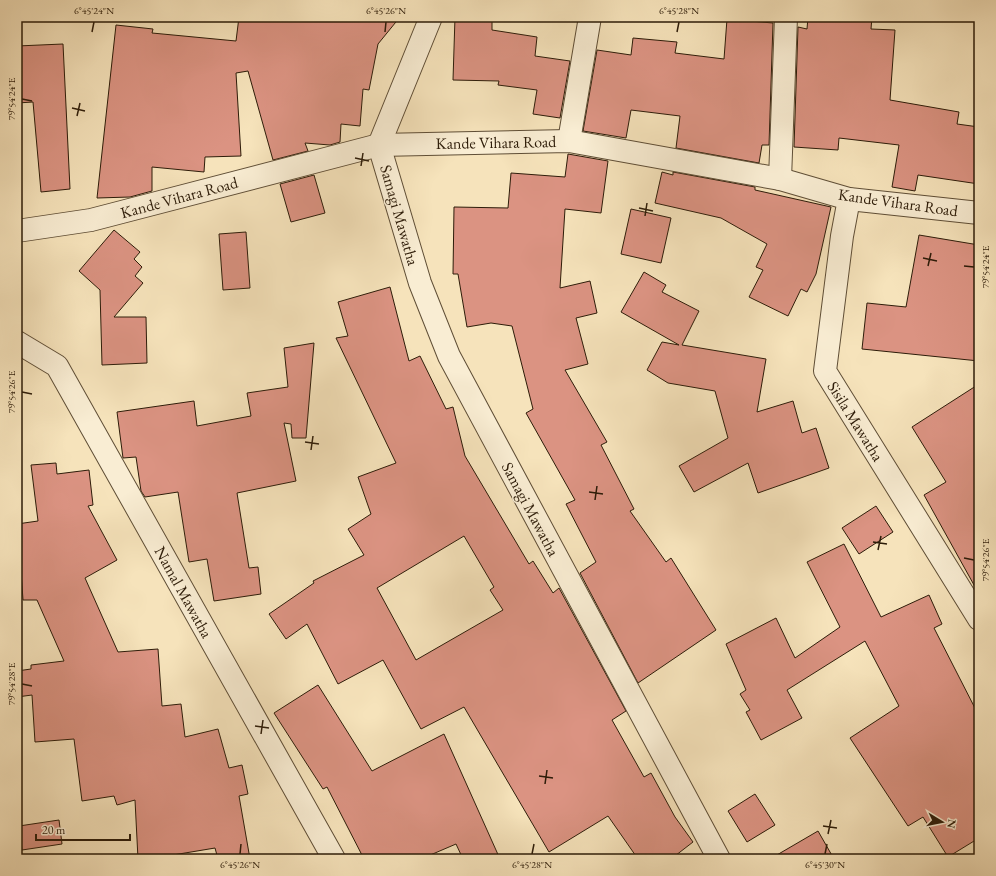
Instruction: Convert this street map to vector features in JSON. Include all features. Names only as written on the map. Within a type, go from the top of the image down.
[{"type":"street","points":[[379,145],[431,17]]},
{"type":"street","points":[[569,141],[590,17]]},
{"type":"street","points":[[780,179],[786,17]]},
{"type":"street","name":"Kande Vihara Road","points":[[17,231],[91,220],[379,145],[569,141],[780,179],[849,198],[979,213]]},
{"type":"street","name":"Samagi Mawatha","points":[[379,145],[420,283],[449,356],[719,859]]},
{"type":"street","name":"Sisila Mawatha","points":[[849,198],[842,236],[825,371],[979,619]]},
{"type":"street","name":"Namal Mawatha","points":[[17,342],[57,366],[334,859]]},
{"type":"building","points":[[239,17],[400,17],[378,44],[369,90],[363,89],[360,126],[341,124],[340,142],[330,145],[305,143],[308,151],[273,160],[248,71],[236,73],[241,156],[205,157],[204,172],[152,167],[152,191],[130,197],[97,198],[116,25],[153,29],[152,33],[236,41]]},
{"type":"building","points":[[455,17],[492,17],[492,30],[537,37],[535,56],[570,61],[560,118],[533,114],[537,90],[498,85],[499,81],[453,80]]},
{"type":"building","points":[[808,17],[872,17],[871,29],[895,30],[890,100],[959,112],[957,124],[979,127],[979,184],[918,175],[915,191],[892,187],[899,145],[839,138],[838,150],[794,147],[798,27],[807,29]]},
{"type":"building","points":[[727,19],[773,23],[769,145],[762,145],[759,163],[676,148],[680,116],[631,110],[626,138],[583,131],[597,50],[631,55],[633,38],[677,42],[675,53],[724,59]]},
{"type":"building","points":[[63,44],[70,189],[41,192],[33,102],[17,103],[17,46]]},
{"type":"building","points":[[568,154],[608,161],[601,213],[565,209],[560,288],[590,281],[597,313],[576,318],[588,364],[565,370],[607,442],[601,445],[634,509],[630,511],[666,562],[671,558],[716,630],[638,683],[580,573],[596,562],[566,504],[575,500],[526,413],[533,409],[512,326],[491,323],[467,327],[458,274],[453,274],[454,207],[508,208],[511,173],[565,177]]},
{"type":"building","points":[[662,172],[673,175],[673,172],[755,187],[755,190],[831,207],[816,274],[807,292],[801,289],[788,316],[749,297],[763,270],[756,267],[767,244],[721,218],[655,203]]},
{"type":"building","points":[[314,175],[325,213],[291,222],[280,184]]},
{"type":"building","points":[[631,209],[671,218],[661,263],[621,254]]},
{"type":"building","points":[[114,230],[140,252],[134,259],[142,267],[135,276],[143,283],[114,317],[146,317],[147,363],[102,365],[100,290],[79,271]]},
{"type":"building","points":[[246,232],[250,288],[223,290],[219,234]]},
{"type":"building","points":[[919,235],[979,245],[979,361],[862,349],[867,303],[906,307]]},
{"type":"building","points":[[644,272],[666,285],[662,292],[699,311],[682,345],[766,359],[757,412],[793,401],[802,433],[816,428],[829,468],[758,493],[748,463],[694,492],[679,466],[728,438],[715,391],[668,383],[647,370],[662,342],[679,345],[621,312]]},
{"type":"building","points":[[390,287],[409,361],[420,356],[446,409],[453,407],[465,456],[529,564],[533,561],[553,593],[559,588],[626,711],[612,720],[644,777],[651,773],[675,817],[693,842],[671,859],[638,859],[608,816],[549,852],[464,707],[421,729],[383,660],[338,684],[307,624],[286,639],[269,614],[314,583],[313,581],[364,555],[348,529],[371,514],[358,477],[396,463],[336,338],[348,336],[338,302]],"holes":[[[464,536],[494,587],[490,590],[503,610],[416,660],[377,588]]]},
{"type":"building","points":[[314,343],[306,438],[292,438],[291,424],[284,423],[296,481],[237,493],[249,568],[258,567],[261,594],[214,601],[207,559],[189,562],[178,492],[145,497],[141,491],[136,457],[123,458],[117,412],[194,401],[197,426],[251,416],[247,393],[288,387],[284,348]]},
{"type":"building","points":[[979,384],[979,594],[924,495],[946,482],[912,427]]},
{"type":"building","points":[[56,463],[57,474],[89,470],[93,505],[88,506],[117,560],[85,578],[118,652],[158,649],[162,706],[181,704],[185,737],[218,729],[229,768],[242,765],[248,794],[239,796],[250,859],[218,859],[215,848],[167,856],[167,859],[138,859],[135,800],[117,805],[114,796],[82,801],[74,739],[35,742],[32,695],[17,697],[17,671],[31,669],[31,665],[64,661],[37,600],[23,600],[20,558],[17,559],[17,524],[38,521],[31,465]]},
{"type":"building","points":[[876,506],[893,532],[859,554],[842,528]]},
{"type":"building","points":[[844,544],[881,617],[929,595],[942,624],[934,628],[979,716],[979,838],[948,857],[923,817],[908,826],[850,738],[899,706],[865,641],[787,690],[802,718],[761,740],[746,712],[750,710],[740,694],[746,690],[726,644],[776,618],[795,658],[840,627],[807,562]]},
{"type":"building","points":[[318,685],[372,771],[444,734],[500,859],[463,859],[456,844],[421,859],[364,859],[327,787],[323,789],[274,713]]},
{"type":"building","points":[[755,794],[775,825],[747,842],[728,811]]},
{"type":"building","points":[[59,820],[62,844],[22,850],[19,826]]},
{"type":"building","points":[[818,831],[834,859],[770,859]]}]
